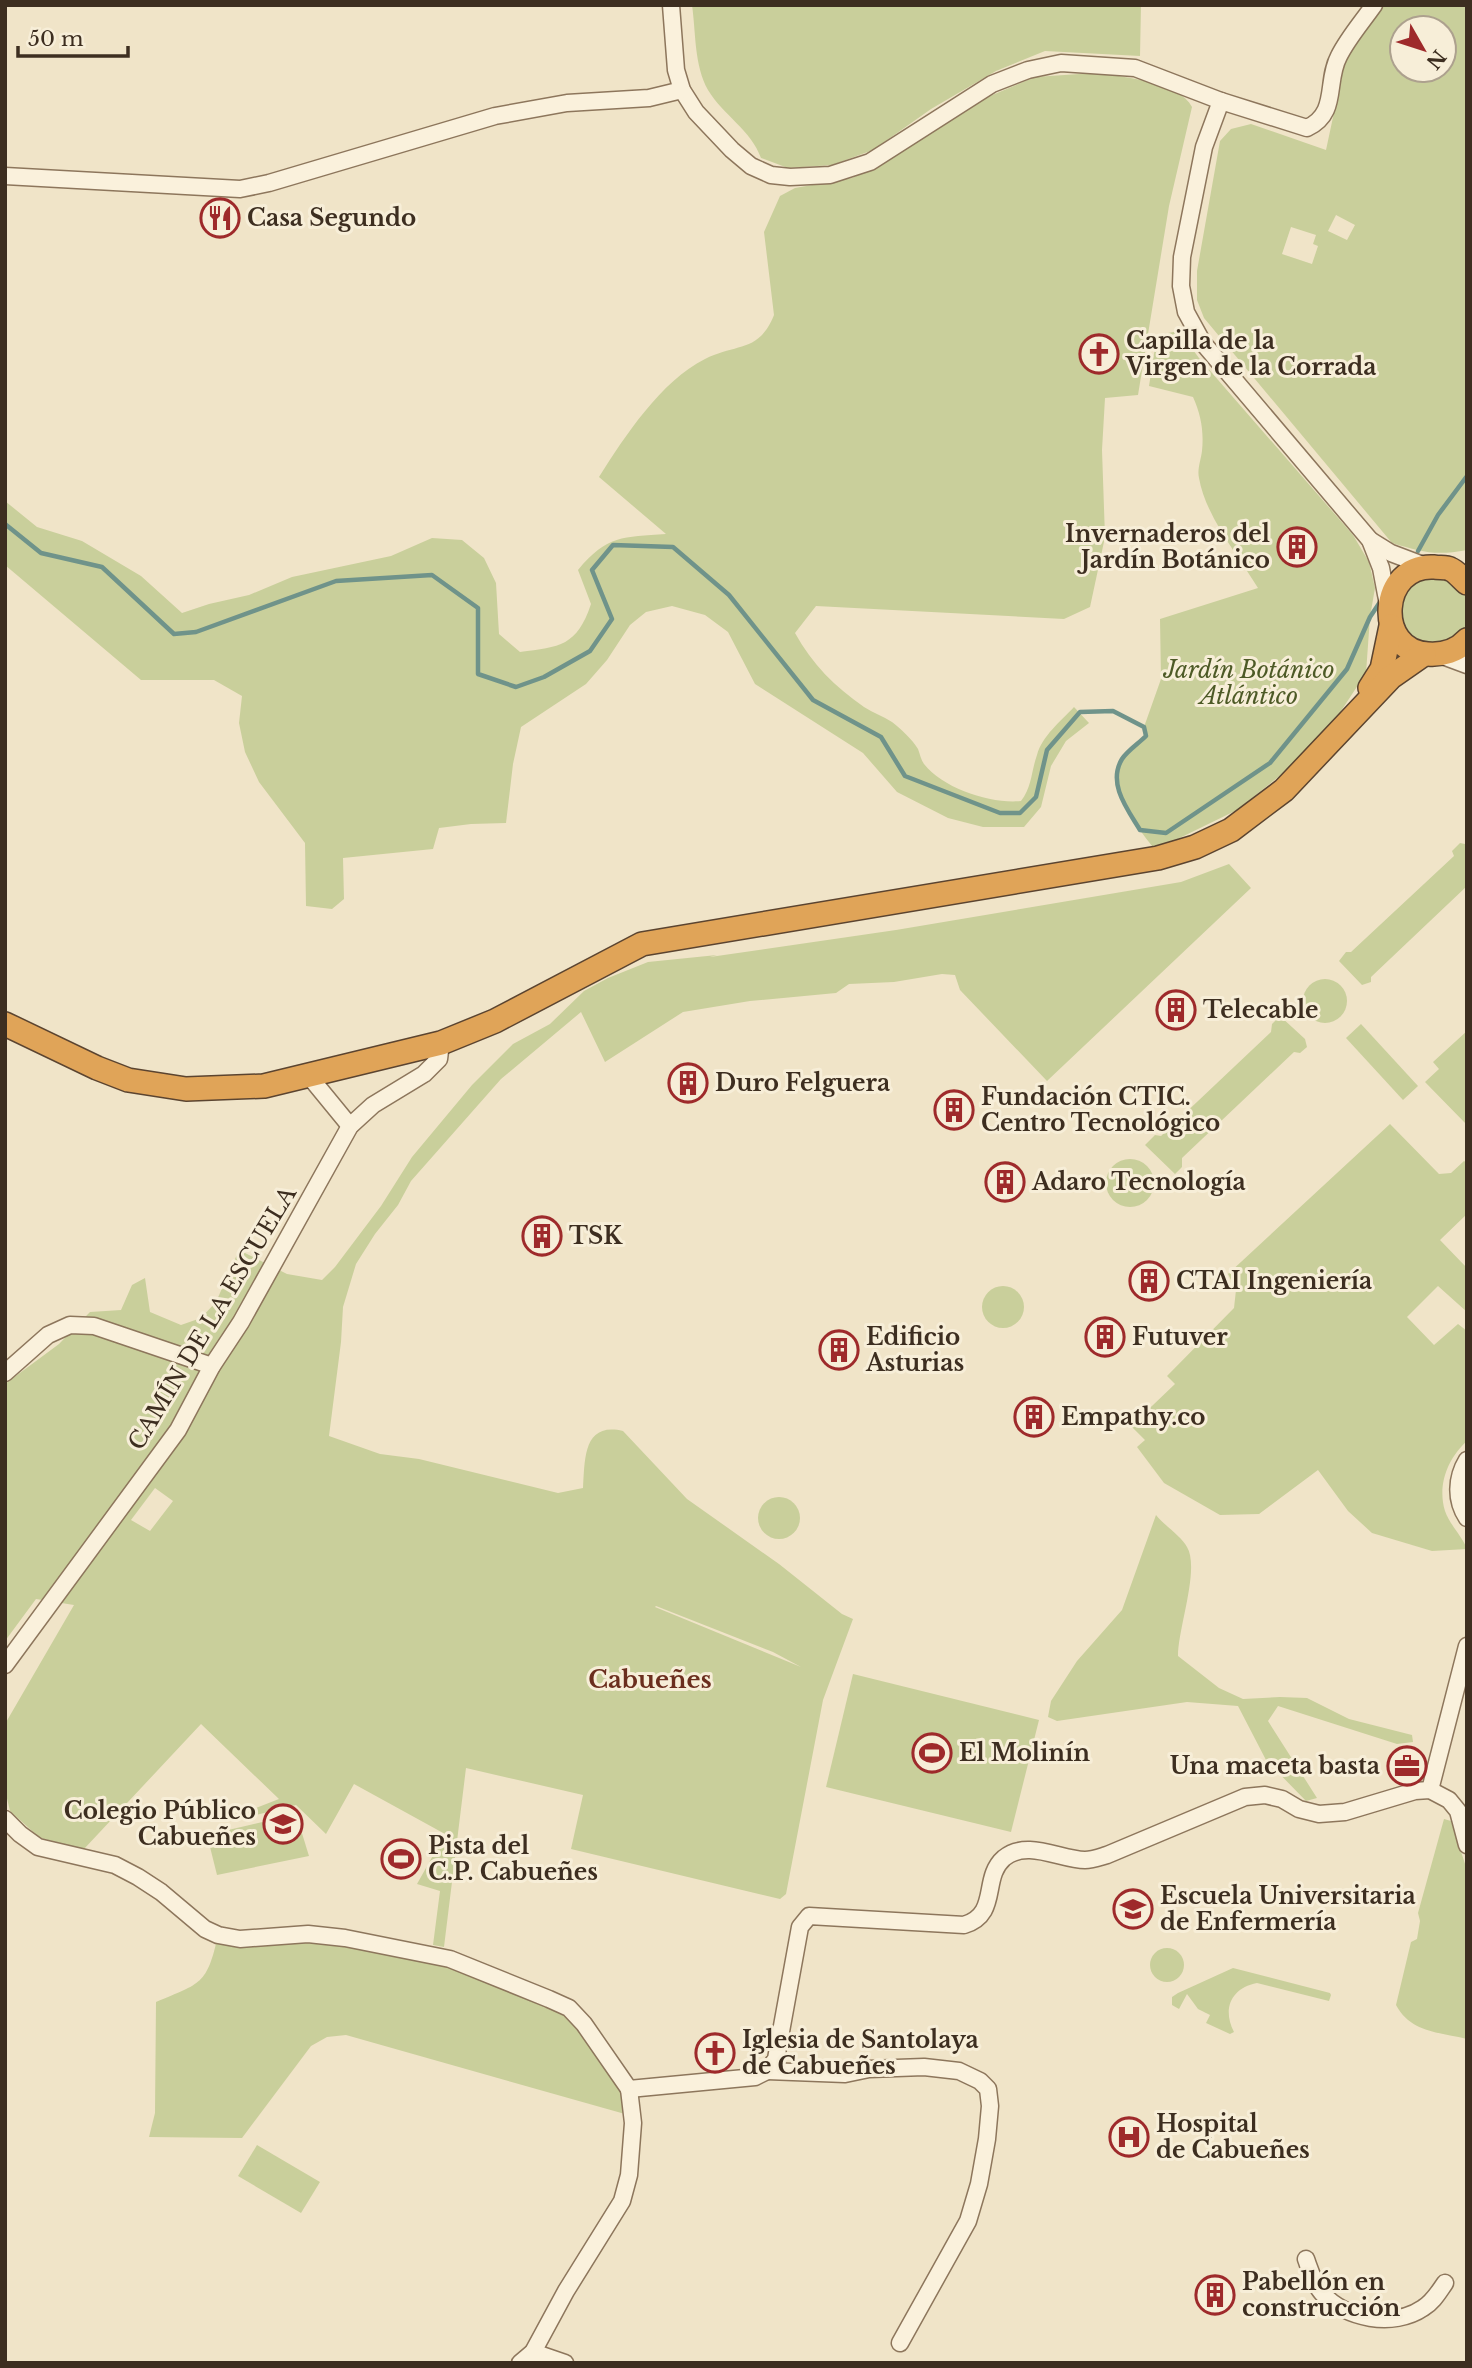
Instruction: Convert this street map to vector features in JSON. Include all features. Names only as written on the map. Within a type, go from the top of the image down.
[{"type":"highway","points":[[1357,712],[1382,669],[1392,594],[1402,580],[1413,571],[1428,567],[1461,572]]},
{"type":"highway","points":[[1390,618],[1398,639],[1410,649],[1432,654],[1453,651],[1467,640]]},
{"type":"highway","points":[[5,1024],[128,1080],[186,1089],[264,1086],[441,1043],[495,1021],[642,944],[1158,858],[1195,847],[1231,830],[1284,790],[1391,677],[1432,654]]},
{"type":"street","points":[[671,5],[676,70],[682,90],[696,112],[751,166],[771,175],[790,177],[830,175],[870,162],[992,84],[1028,70],[1061,63],[1135,68],[1221,101],[1307,128],[1320,122],[1326,111],[1337,58],[1374,5]]},
{"type":"street","points":[[5,176],[240,189],[269,183],[495,117],[567,103],[649,97],[682,90]]},
{"type":"street","points":[[1221,101],[1204,147],[1182,257],[1181,286],[1186,312],[1203,343],[1370,540],[1391,553],[1428,567]]},
{"type":"street","points":[[1370,540],[1381,568],[1390,618]]},
{"type":"street","points":[[1432,654],[1467,665]]},
{"type":"street","name":"CAMÍN DE LA ESCUELA","points":[[5,1665],[178,1430],[350,1126],[373,1105],[424,1074],[439,1059],[441,1043]]},
{"type":"street","points":[[309,1076],[350,1126]]},
{"type":"street","points":[[5,1373],[48,1335],[70,1325],[94,1326],[212,1366]]},
{"type":"street","points":[[1467,1460],[1457,1489],[1460,1506],[1467,1518]]},
{"type":"street","points":[[1430,1790],[1467,1646]]},
{"type":"street","points":[[767,2071],[776,2059],[800,1927],[809,1916],[964,1925],[975,1921],[984,1911],[996,1871],[1005,1858],[1018,1852],[1033,1851],[1085,1860],[1107,1855],[1245,1797],[1265,1795],[1282,1800],[1299,1810],[1319,1814],[1345,1812],[1415,1791],[1430,1790],[1449,1800],[1458,1811],[1467,1845]]},
{"type":"street","points":[[5,1819],[38,1847],[115,1866],[138,1877],[162,1892],[205,1929],[218,1935],[240,1939],[307,1934],[345,1938],[450,1959],[569,2008],[584,2024],[629,2089],[633,2123],[629,2175],[622,2201],[527,2357],[565,2363]]},
{"type":"street","points":[[629,2089],[754,2077],[767,2071],[845,2074],[869,2068],[924,2067],[959,2071],[980,2081],[988,2089],[990,2106],[979,2185],[968,2221],[901,2343]]},
{"type":"street","points":[[1306,2259],[1312,2277],[1322,2293],[1352,2313],[1371,2318],[1391,2319],[1422,2309],[1435,2298],[1445,2283]]},
{"type":"green space","points":[[692,5],[1141,5],[1140,56],[1045,51],[996,71],[931,109],[873,150],[832,165],[788,168],[761,158],[751,139],[708,90],[698,60]]},
{"type":"green space","points":[[1384,5],[1467,5],[1467,550],[1429,552],[1392,543],[1204,318],[1197,300],[1197,271],[1220,141],[1231,129],[1251,124],[1326,150],[1345,61]],"holes":[[[1336,215],[1355,225],[1347,240],[1328,231]],[[1291,227],[1316,235],[1313,244],[1318,246],[1312,264],[1282,254]]]},
{"type":"green space","points":[[1094,73],[1133,78],[1163,86],[1185,98],[1192,107],[1169,206],[1138,395],[1105,398],[1102,450],[1105,537],[1090,607],[1064,619],[816,606],[795,633],[809,655],[834,683],[864,707],[892,722],[906,734],[918,749],[924,764],[933,773],[943,781],[982,797],[1021,801],[1027,790],[1039,748],[1052,729],[1074,707],[1089,723],[1066,741],[1051,766],[1041,807],[1024,827],[983,827],[948,818],[897,792],[863,753],[755,684],[728,632],[705,615],[672,606],[646,612],[630,625],[607,660],[586,684],[521,727],[513,764],[506,823],[439,828],[433,849],[343,858],[344,899],[332,909],[306,906],[305,843],[259,782],[245,752],[239,723],[242,696],[214,680],[141,680],[5,565],[5,501],[37,527],[82,541],[141,576],[182,613],[249,595],[292,577],[391,556],[432,538],[462,540],[484,558],[496,583],[499,634],[520,652],[565,642],[580,629],[591,604],[578,570],[588,559],[607,544],[617,540],[666,534],[599,477],[632,427],[674,381],[705,359],[754,341],[768,327],[774,315],[764,232],[780,196],[795,188],[852,178],[884,163],[990,96],[1035,77]]},
{"type":"green space","name":"Jardín Botánico Atlántico","points":[[1179,331],[1199,358],[1353,535],[1369,562],[1375,588],[1366,673],[1339,714],[1297,762],[1237,810],[1155,850],[1133,820],[1120,796],[1118,772],[1126,753],[1146,736],[1144,727],[1161,679],[1160,619],[1258,588],[1215,521],[1202,492],[1198,472],[1202,430],[1193,397],[1149,386],[1157,335]]},
{"type":"green space","points":[[1414,571],[1467,583],[1467,640],[1410,649],[1392,594]]},
{"type":"green space","points":[[1460,843],[1465,844],[1467,849],[1467,886],[1371,977],[1371,982],[1362,985],[1339,961],[1454,856],[1452,851]]},
{"type":"green space","points":[[1229,864],[1251,888],[1047,1081],[960,990],[955,975],[849,984],[836,993],[750,1001],[683,1012],[605,1062],[581,1012],[501,1079],[411,1181],[398,1205],[356,1264],[343,1307],[329,1436],[380,1454],[419,1459],[558,1493],[583,1488],[586,1455],[593,1437],[610,1430],[623,1431],[687,1499],[779,1564],[842,1614],[853,1619],[823,1700],[786,1894],[780,1899],[571,1849],[583,1795],[466,1768],[444,1947],[433,1945],[440,1891],[417,1884],[445,1834],[354,1784],[326,1834],[296,1805],[236,1820],[235,1816],[279,1799],[201,1724],[84,1849],[40,1838],[10,1811],[5,1790],[5,1724],[74,1605],[36,1599],[5,1641],[5,1384],[59,1344],[90,1312],[121,1310],[132,1285],[145,1278],[150,1312],[181,1325],[201,1318],[216,1302],[239,1250],[287,1274],[322,1280],[381,1206],[412,1157],[472,1085],[513,1044],[550,1024],[584,991],[648,962],[717,955],[710,957],[896,930],[1181,882]],"holes":[[[155,1488],[173,1501],[150,1531],[131,1520]],[[655,1607],[773,1652],[801,1667]]]},
{"type":"green space","points":[[1325,979],[1341,985],[1347,1001],[1341,1017],[1325,1023],[1309,1017],[1303,1001],[1309,985]]},
{"type":"green space","points":[[1280,1016],[1305,1039],[1307,1047],[1300,1053],[1294,1052],[1182,1158],[1182,1167],[1175,1174],[1145,1145],[1155,1135],[1161,1136],[1271,1032],[1272,1024]]},
{"type":"green space","points":[[1361,1024],[1418,1086],[1403,1100],[1346,1038]]},
{"type":"green space","points":[[1467,1031],[1467,1125],[1425,1082],[1439,1069],[1433,1062]]},
{"type":"green space","points":[[1390,1124],[1439,1174],[1451,1173],[1464,1161],[1467,1163],[1467,1214],[1440,1240],[1467,1268],[1467,1312],[1438,1286],[1407,1317],[1434,1345],[1458,1324],[1467,1331],[1467,1441],[1454,1455],[1442,1491],[1447,1516],[1467,1549],[1432,1551],[1372,1533],[1348,1511],[1318,1470],[1259,1514],[1220,1515],[1164,1483],[1137,1447],[1145,1440],[1131,1426],[1175,1384],[1167,1376],[1234,1308],[1236,1290],[1228,1274]]},
{"type":"green space","points":[[1130,1159],[1139,1160],[1147,1166],[1153,1174],[1153,1192],[1147,1200],[1139,1206],[1130,1207],[1121,1206],[1113,1200],[1107,1192],[1106,1183],[1107,1174],[1113,1166],[1121,1160]]},
{"type":"green space","points":[[1003,1286],[1018,1292],[1024,1307],[1018,1322],[1003,1328],[988,1322],[982,1307],[988,1292]]},
{"type":"green space","points":[[779,1497],[794,1503],[800,1518],[794,1533],[779,1539],[764,1533],[758,1518],[764,1503]]},
{"type":"green space","points":[[1156,1515],[1185,1543],[1190,1557],[1190,1584],[1178,1656],[1219,1688],[1243,1699],[1307,1698],[1349,1719],[1412,1735],[1413,1742],[1397,1744],[1278,1706],[1268,1721],[1317,1798],[1306,1801],[1266,1760],[1238,1706],[1187,1702],[1057,1721],[1048,1717],[1051,1701],[1077,1661],[1122,1610]]},
{"type":"green space","name":"El Molinín","points":[[853,1674],[1039,1720],[1011,1832],[826,1787]]},
{"type":"green space","points":[[296,1814],[309,1856],[217,1875],[207,1835]]},
{"type":"green space","points":[[1444,1819],[1451,1821],[1467,1870],[1467,2039],[1436,2033],[1418,2026],[1409,2021],[1396,2005],[1411,1942],[1417,1939],[1420,1921],[1418,1913]]},
{"type":"green space","points":[[308,1934],[450,1959],[569,2008],[620,2077],[632,2116],[346,2035],[327,2037],[311,2046],[242,2138],[149,2137],[155,2113],[156,2002],[183,1991],[200,1980],[210,1964],[218,1935]]},
{"type":"green space","points":[[1167,1948],[1179,1953],[1184,1965],[1179,1977],[1167,1982],[1155,1977],[1150,1965],[1155,1953]]},
{"type":"green space","points":[[1233,1968],[1331,1995],[1329,2001],[1257,1983],[1248,1986],[1231,2001],[1229,2015],[1234,2032],[1230,2034],[1206,2023],[1210,2015],[1198,2009],[1187,1994],[1179,2009],[1172,2005],[1172,1997],[1178,1993]]},
{"type":"green space","points":[[257,2145],[320,2182],[301,2213],[238,2176]]},
{"type":"waterway","points":[[1418,551],[1438,515],[1467,476]]},
{"type":"waterway","points":[[5,524],[41,553],[102,567],[174,634],[196,632],[336,581],[432,575],[478,608],[478,674],[516,687],[544,677],[590,651],[612,619],[592,570],[613,545],[673,547],[729,595],[813,700],[881,737],[905,776],[1000,813],[1020,813],[1036,797],[1047,750],[1080,712],[1113,711],[1144,727],[1146,736],[1124,756],[1118,768],[1121,796],[1140,830],[1166,833],[1270,763],[1347,669],[1370,617],[1380,602]]},
{"type":"place","name":"Casa Segundo","points":[[220,218]]},
{"type":"place","name":"Capilla de la Virgen de la Corrada","points":[[1099,354]]},
{"type":"place","name":"Invernaderos del Jardín Botánico","points":[[1297,547]]},
{"type":"place","name":"Telecable","points":[[1176,1010]]},
{"type":"place","name":"Duro Felguera","points":[[688,1083]]},
{"type":"place","name":"Fundación CTIC. Centro Tecnológico","points":[[954,1110]]},
{"type":"place","name":"Adaro Tecnología","points":[[1005,1182]]},
{"type":"place","name":"TSK","points":[[542,1236]]},
{"type":"place","name":"CTAI Ingeniería","points":[[1149,1281]]},
{"type":"place","name":"Futuver","points":[[1105,1337]]},
{"type":"place","name":"Edificio Asturias","points":[[839,1350]]},
{"type":"place","name":"Empathy.co","points":[[1034,1417]]},
{"type":"place","name":"El Molinín","points":[[932,1753]]},
{"type":"place","name":"Una maceta basta","points":[[1407,1766]]},
{"type":"place","name":"Colegio Público Cabueñes","points":[[283,1824]]},
{"type":"place","name":"Pista del C.P. Cabueñes","points":[[401,1859]]},
{"type":"place","name":"Escuela Universitaria de Enfermería","points":[[1133,1909]]},
{"type":"place","name":"Iglesia de Santolaya de Cabueñes","points":[[715,2053]]},
{"type":"place","name":"Hospital de Cabueñes","points":[[1129,2137]]},
{"type":"place","name":"Pabellón en construcción","points":[[1215,2295]]},
{"type":"district","name":"Cabueñes","points":[[650,1680]]}]
